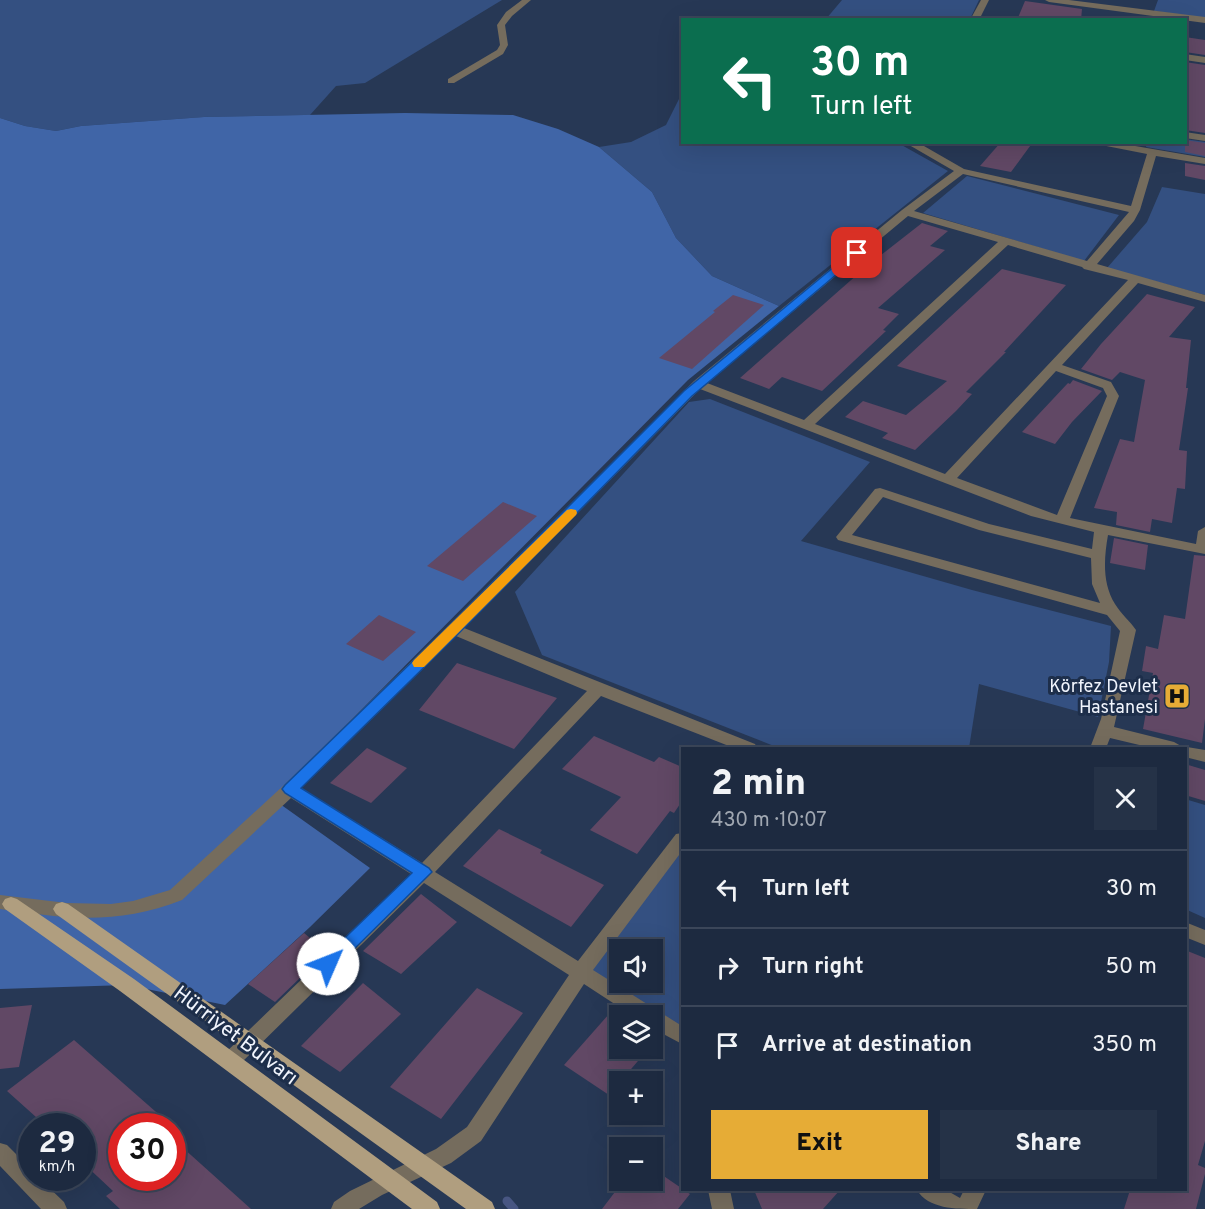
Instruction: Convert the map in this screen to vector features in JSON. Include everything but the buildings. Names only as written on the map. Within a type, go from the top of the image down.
[{"type":"main road","name":"Hürriyet Bulvarı","points":[[5,903],[127,985],[429,1209]]},
{"type":"main road","name":"Hürriyet Bulvarı","points":[[62,909],[484,1209]]},
{"type":"street","points":[[451,81],[500,52],[504,45],[501,25],[509,14],[527,0]]},
{"type":"street","points":[[975,18],[985,0]]},
{"type":"street","points":[[1049,0],[1205,20]]},
{"type":"street","points":[[1137,11],[1141,0]]},
{"type":"street","points":[[1187,57],[1205,60]]},
{"type":"street","points":[[1187,135],[1205,138]]},
{"type":"street","points":[[913,144],[962,171],[1135,210]]},
{"type":"street","points":[[1112,144],[1134,146],[1152,153],[1205,160]]},
{"type":"street","points":[[1088,267],[1135,210],[1152,153]]},
{"type":"street","points":[[5,903],[100,912],[139,909],[176,895],[290,789],[454,630],[698,384],[906,212],[962,171]]},
{"type":"street","points":[[906,212],[1088,267],[1205,299]]},
{"type":"street","points":[[805,426],[1005,242]]},
{"type":"street","points":[[948,479],[1135,280]]},
{"type":"street","points":[[1055,367],[1107,385],[1113,396],[1062,521]]},
{"type":"street","points":[[698,384],[1062,521],[1204,550],[1205,531]]},
{"type":"street","points":[[1097,555],[984,527],[880,492],[843,537],[1110,611]]},
{"type":"street","points":[[1098,747],[1109,719],[1128,630],[1110,611],[1101,596],[1097,555],[1102,530]]},
{"type":"street","points":[[454,630],[746,747]]},
{"type":"street","points":[[230,1061],[423,872],[598,689]]},
{"type":"street","points":[[1105,731],[1170,747]]},
{"type":"street","points":[[1187,752],[1205,756]]},
{"type":"street","points":[[290,789],[634,1005]]},
{"type":"street","points":[[342,1209],[390,1180],[461,1147],[474,1134],[581,972],[681,840]]},
{"type":"street","points":[[1187,930],[1205,938]]},
{"type":"street","points":[[663,1024],[681,1035]]},
{"type":"street","points":[[0,1152],[56,1209]]},
{"type":"street","points":[[719,1191],[723,1209]]},
{"type":"street","points":[[930,1191],[959,1209]]},
{"type":"street","points":[[966,1209],[975,1191]]},
{"type":"shaded area","points":[[0,0],[502,0],[365,83],[336,86],[310,115],[204,117],[81,126],[56,131],[25,126],[0,118]]},
{"type":"shaded area","points":[[842,0],[979,0],[970,18],[883,16],[827,18]]},
{"type":"shaded area","points":[[1158,0],[1205,0],[1205,18],[1154,11]]},
{"type":"shaded area","points":[[681,95],[681,144],[900,144],[948,171],[779,306],[712,276],[676,238],[652,192],[599,147],[631,142],[666,125]]},
{"type":"shaded area","points":[[405,113],[513,115],[558,129],[599,147],[652,192],[676,238],[712,276],[779,306],[688,380],[273,799],[370,868],[225,1005],[127,985],[0,989],[0,118],[25,126],[56,131],[81,126],[204,117]]},
{"type":"shaded area","points":[[1187,139],[1205,142],[1205,157],[1146,147],[1147,144],[1187,144]]},
{"type":"shaded area","points":[[967,176],[1119,215],[1084,261],[923,213]]},
{"type":"shaded area","points":[[1162,187],[1205,194],[1205,295],[1107,268],[1147,222]]},
{"type":"shaded area","points":[[710,399],[870,462],[801,541],[972,590],[1111,626],[1109,662],[1098,717],[979,684],[969,747],[776,747],[542,655],[515,592],[689,402]]},
{"type":"shaded area","points":[[1187,800],[1205,805],[1205,918],[1187,910]]},
{"type":"shaded area","points":[[681,840],[681,1035],[663,1024],[663,1005],[633,1005],[614,993],[663,993],[663,939],[609,939],[609,990],[581,972]]},
{"type":"waterway","points":[[507,1201],[514,1209]]},
{"type":"slow traffic","points":[[419,663],[571,513]]},
{"type":"place","name":"Körfez Devlet Hastanesi","points":[[1177,696]]},
{"type":"route","points":[[328,964],[423,872],[290,789],[454,630],[698,384],[857,253]]}]
